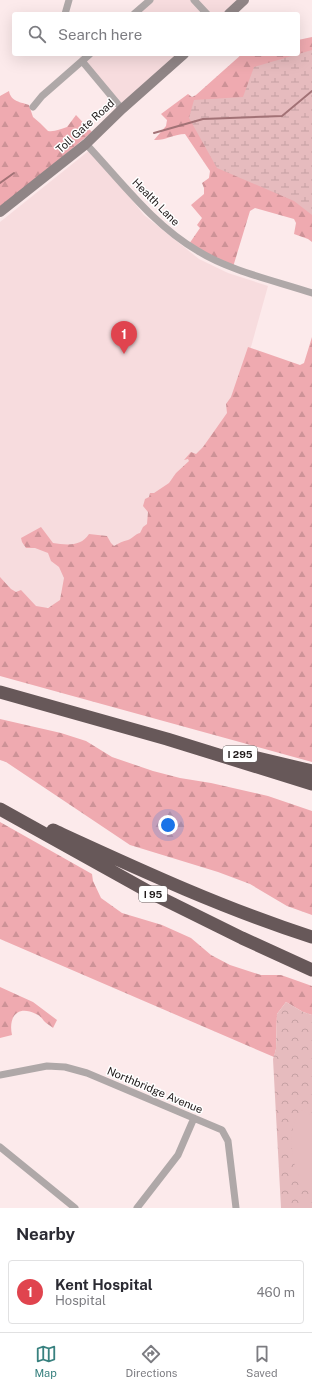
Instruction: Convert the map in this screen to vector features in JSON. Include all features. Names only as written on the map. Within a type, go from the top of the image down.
[{"type":"highway","points":[[0,692],[167,739],[312,784]]},
{"type":"highway","name":"I 295","points":[[167,739],[268,760],[312,771]]},
{"type":"highway","points":[[0,807],[193,894],[312,937]]},
{"type":"highway","name":"I 95","points":[[0,807],[151,893],[242,938],[312,970]]},
{"type":"main road","points":[[231,12],[244,0]]},
{"type":"main road","name":"Toll Gate Road","points":[[0,212],[86,144],[122,109],[182,56]]},
{"type":"street","points":[[66,12],[69,0]]},
{"type":"street","points":[[136,12],[150,0]]},
{"type":"street","points":[[194,0],[205,12]]},
{"type":"street","points":[[33,107],[42,96],[88,56]]},
{"type":"street","points":[[82,61],[122,109]]},
{"type":"street","name":"Health Lane","points":[[86,144],[162,226],[198,252],[225,264],[312,293]]},
{"type":"street","name":"Northbridge Avenue","points":[[0,1074],[47,1066],[87,1073],[222,1130],[228,1141],[236,1208]]},
{"type":"street","points":[[137,1208],[178,1155],[194,1118]]},
{"type":"street","points":[[0,1147],[75,1208]]},
{"type":"shaded area","points":[[147,0],[246,0],[232,12],[132,12]]},
{"type":"shaded area","points":[[182,56],[121,107],[79,61],[80,57]]},
{"type":"shaded area","points":[[91,149],[144,215],[199,259],[228,273],[268,286],[230,422],[177,505],[65,599],[34,614],[0,596],[0,222]]},
{"type":"green space","points":[[312,37],[312,242],[294,234],[296,223],[294,219],[255,208],[250,211],[233,267],[189,244],[200,228],[197,225],[202,218],[191,205],[204,194],[202,183],[209,178],[210,171],[185,134],[154,140],[166,126],[167,120],[161,114],[188,94],[192,97],[196,95],[240,56],[300,56],[300,40]]},
{"type":"green space","points":[[312,50],[312,215],[294,201],[217,168],[189,118],[194,100],[243,97],[254,67],[292,56],[300,56],[300,54]]},
{"type":"green space","points":[[9,91],[10,95],[14,99],[29,105],[33,117],[48,131],[55,131],[67,127],[76,115],[92,132],[0,209],[0,96]]},
{"type":"green space","points":[[312,337],[312,762],[0,676],[0,577],[11,589],[16,592],[21,590],[36,606],[48,608],[60,600],[64,578],[59,567],[51,561],[48,553],[35,548],[26,548],[21,538],[41,527],[53,543],[78,543],[89,534],[107,536],[114,546],[140,533],[143,527],[147,524],[148,512],[143,506],[145,499],[149,497],[150,493],[154,493],[169,483],[176,473],[189,461],[188,459],[184,460],[191,452],[196,454],[203,447],[227,413],[226,404],[231,397],[248,347],[300,365],[304,363]]},
{"type":"green space","points":[[0,719],[61,733],[86,741],[112,757],[153,771],[268,796],[312,811],[312,915],[287,906],[250,884],[218,872],[130,845],[6,762],[0,760]]},
{"type":"green space","points":[[0,822],[92,874],[93,881],[101,898],[122,913],[162,925],[191,938],[211,955],[230,965],[261,975],[281,975],[312,986],[312,1015],[303,1012],[286,1002],[277,1014],[276,1049],[274,1057],[0,939]]},
{"type":"green space","points":[[0,987],[33,1002],[57,1020],[53,1028],[38,1015],[24,1011],[19,1012],[13,1018],[11,1028],[12,1035],[0,1038]]},
{"type":"green space","points":[[286,1002],[303,1012],[312,1015],[312,1208],[281,1208],[273,1059],[276,1049],[277,1014]]},
{"type":"green space","points":[[300,1110],[312,1115],[312,1188],[299,1176],[293,1160],[291,1137],[294,1123]]},
{"type":"waterway","points":[[154,133],[203,119],[282,116],[312,91]]},
{"type":"waterway","points":[[0,183],[14,173]]},
{"type":"place","name":"Kent Hospital","points":[[124,354]]}]
